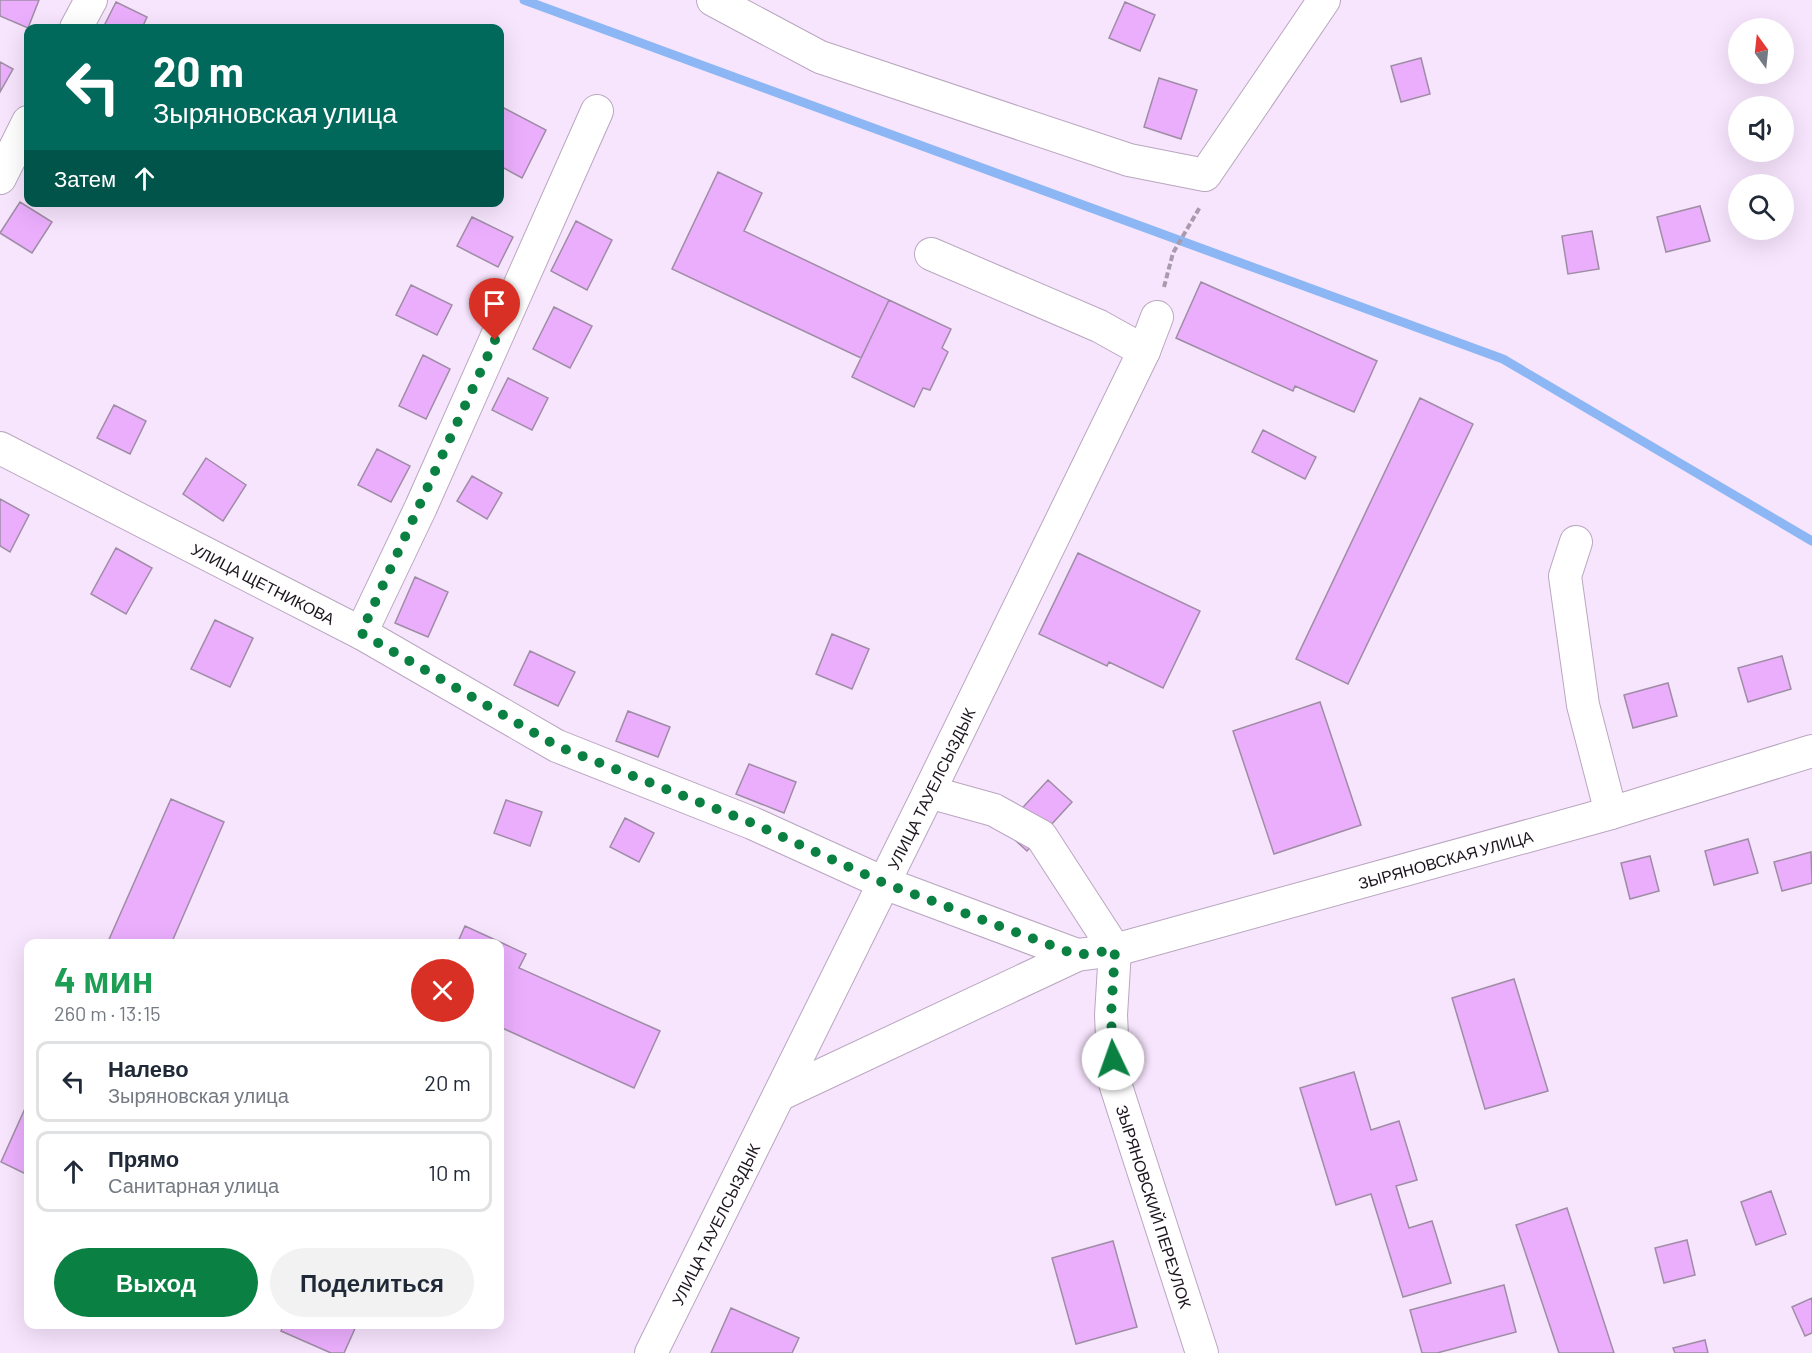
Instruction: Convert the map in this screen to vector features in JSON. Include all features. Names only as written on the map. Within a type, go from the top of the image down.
[{"type":"street","points":[[78,24],[91,0]]},
{"type":"street","points":[[713,0],[820,57],[1129,160],[1205,175],[1324,0]]},
{"type":"street","points":[[361,633],[421,507],[597,111]]},
{"type":"street","points":[[0,178],[24,130]]},
{"type":"street","points":[[931,254],[1099,326],[1144,351]]},
{"type":"street","name":"УЛИЦА ТАУЕЛСЫЗДЫК","points":[[651,1353],[929,792],[1144,351],[1157,317]]},
{"type":"street","name":"УЛИЦА ЩЕТНИКОВА","points":[[0,448],[361,633],[557,746],[752,823],[884,883],[1077,955]]},
{"type":"street","points":[[1576,542],[1565,576],[1583,705],[1611,813]]},
{"type":"street","name":"ЗЫРЯНОВСКАЯ УЛИЦА","points":[[1077,955],[1115,950],[1611,813],[1812,751]]},
{"type":"street","points":[[929,792],[994,810],[1041,836],[1115,950]]},
{"type":"street","name":"ЗЫРЯНОВСКИЙ ПЕРЕУЛОК","points":[[1115,950],[1111,1016],[1114,1080],[1202,1353]]},
{"type":"street","points":[[781,1094],[1077,955]]},
{"type":"path","points":[[1173,253],[1187,229]]},
{"type":"building","points":[[0,0],[39,0],[30,24],[24,24],[24,26],[0,16]]},
{"type":"building","points":[[116,2],[147,17],[144,24],[105,24]]},
{"type":"building","points":[[1125,2],[1155,15],[1140,51],[1109,38]]},
{"type":"building","points":[[1421,58],[1430,94],[1401,102],[1391,66]]},
{"type":"building","points":[[0,62],[13,69],[0,92]]},
{"type":"building","points":[[1159,78],[1197,90],[1181,139],[1144,127]]},
{"type":"building","points":[[504,108],[546,130],[522,178],[504,168]]},
{"type":"building","points":[[718,172],[762,193],[744,231],[889,300],[861,358],[672,269]]},
{"type":"building","points":[[20,202],[24,207],[28,207],[52,222],[32,253],[0,233]]},
{"type":"building","points":[[1700,206],[1710,241],[1666,252],[1657,217]]},
{"type":"building","points":[[472,217],[513,237],[498,267],[457,246]]},
{"type":"building","points":[[576,221],[612,240],[587,290],[551,271]]},
{"type":"building","points":[[1592,231],[1599,269],[1568,274],[1562,236]]},
{"type":"building","points":[[1201,282],[1377,361],[1354,412],[1295,386],[1293,391],[1176,338]]},
{"type":"building","points":[[411,285],[452,305],[437,335],[396,315]]},
{"type":"building","points":[[889,300],[951,329],[942,348],[948,352],[930,390],[923,388],[914,407],[852,377]]},
{"type":"building","points":[[554,307],[592,326],[570,368],[533,349]]},
{"type":"building","points":[[423,355],[450,369],[426,419],[399,406]]},
{"type":"building","points":[[508,378],[548,398],[532,430],[492,410]]},
{"type":"building","points":[[1420,398],[1473,424],[1348,684],[1296,659]]},
{"type":"building","points":[[114,405],[146,421],[130,454],[97,438]]},
{"type":"building","points":[[1263,430],[1316,457],[1305,479],[1252,452]]},
{"type":"building","points":[[377,449],[410,466],[391,502],[358,485]]},
{"type":"building","points":[[206,458],[246,485],[223,521],[183,494]]},
{"type":"building","points":[[472,476],[502,493],[487,519],[457,501]]},
{"type":"building","points":[[0,499],[29,515],[10,552],[0,546]]},
{"type":"building","points":[[116,548],[152,568],[126,614],[91,594]]},
{"type":"building","points":[[1078,553],[1200,611],[1163,688],[1109,662],[1107,666],[1039,634]]},
{"type":"building","points":[[415,577],[448,592],[428,637],[395,623]]},
{"type":"building","points":[[215,620],[253,638],[230,687],[191,669]]},
{"type":"building","points":[[832,634],[869,649],[852,689],[816,674]]},
{"type":"building","points":[[530,651],[575,672],[558,706],[514,685]]},
{"type":"building","points":[[1782,656],[1791,689],[1748,702],[1738,668]]},
{"type":"building","points":[[1668,683],[1677,716],[1633,728],[1624,695]]},
{"type":"building","points":[[1320,702],[1361,825],[1274,854],[1233,731]]},
{"type":"building","points":[[628,711],[670,727],[658,757],[616,741]]},
{"type":"building","points":[[749,764],[796,782],[784,813],[736,794]]},
{"type":"building","points":[[1048,780],[1072,802],[1027,851],[1003,829]]},
{"type":"building","points":[[171,799],[224,822],[173,939],[109,939]]},
{"type":"building","points":[[506,800],[542,812],[530,846],[494,833]]},
{"type":"building","points":[[625,818],[654,833],[639,862],[610,847]]},
{"type":"building","points":[[1748,839],[1758,873],[1714,885],[1705,851]]},
{"type":"building","points":[[1811,852],[1812,883],[1782,891],[1774,862]]},
{"type":"building","points":[[1650,856],[1659,891],[1630,899],[1621,863]]},
{"type":"building","points":[[465,926],[493,939],[459,939]]},
{"type":"building","points":[[504,944],[526,954],[519,968],[660,1031],[634,1088],[504,1029]]},
{"type":"building","points":[[1514,979],[1548,1091],[1485,1109],[1452,998]]},
{"type":"building","points":[[1354,1072],[1371,1130],[1399,1121],[1417,1180],[1396,1186],[1409,1228],[1432,1221],[1451,1283],[1403,1297],[1371,1194],[1336,1205],[1300,1088]]},
{"type":"building","points":[[24,1111],[24,1173],[1,1162]]},
{"type":"building","points":[[1771,1191],[1786,1234],[1756,1245],[1741,1202]]},
{"type":"building","points":[[1567,1208],[1614,1353],[1559,1353],[1516,1225]]},
{"type":"building","points":[[1687,1240],[1695,1275],[1664,1283],[1655,1248]]},
{"type":"building","points":[[1113,1241],[1137,1327],[1076,1344],[1052,1258]]},
{"type":"building","points":[[1504,1285],[1516,1332],[1437,1353],[1422,1353],[1410,1310]]},
{"type":"building","points":[[1812,1298],[1812,1333],[1805,1336],[1792,1307]]},
{"type":"building","points":[[731,1308],[799,1338],[792,1353],[711,1353]]},
{"type":"building","points":[[282,1329],[355,1329],[344,1353],[331,1353],[281,1331]]},
{"type":"building","points":[[1705,1340],[1708,1353],[1675,1353],[1673,1348]]},
{"type":"waterway","points":[[524,0],[1503,359],[1812,541]]},
{"type":"route","points":[[495,340],[421,507],[361,633],[557,746],[752,823],[884,883],[1077,955],[1115,950],[1111,1016],[1113,1059]]}]
